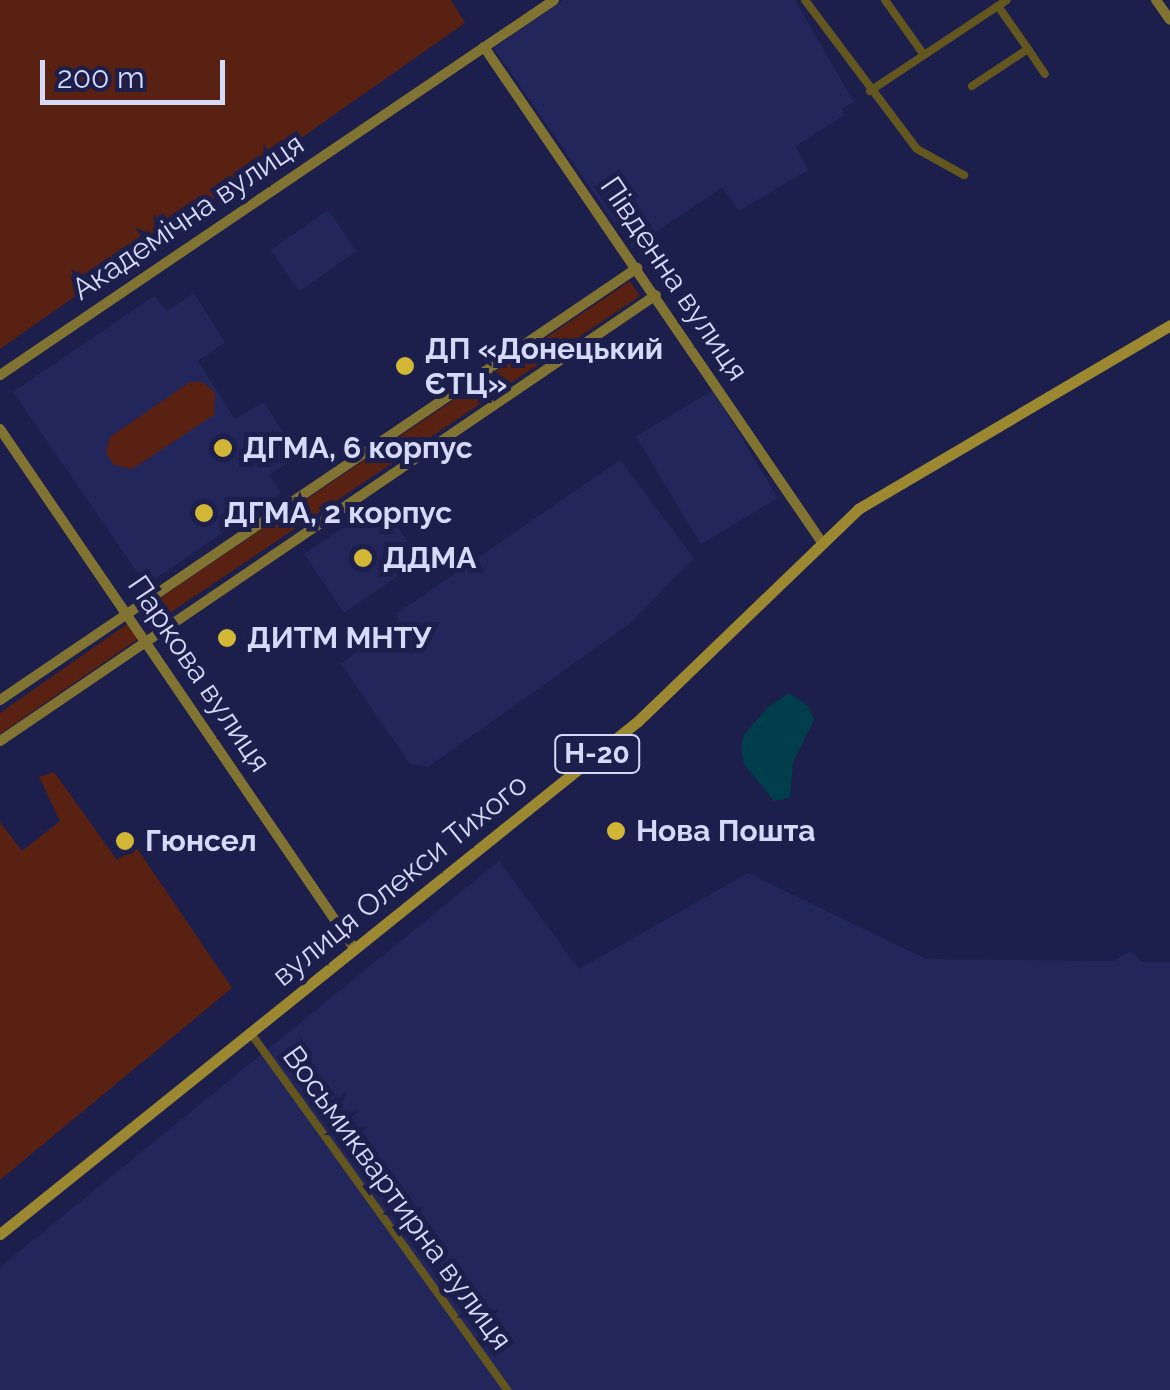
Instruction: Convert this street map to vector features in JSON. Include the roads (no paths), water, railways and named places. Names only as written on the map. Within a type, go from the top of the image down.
[{"type":"main road","name":"вулиця Олекси Тихого","points":[[0,1234],[656,706],[821,541],[874,498],[1170,325]]},
{"type":"street","name":"Академічна вулиця","points":[[0,374],[554,0]]},
{"type":"street","points":[[822,0],[807,4],[917,149],[964,175]]},
{"type":"street","points":[[885,0],[924,56]]},
{"type":"street","points":[[870,91],[1007,0]]},
{"type":"street","points":[[1156,0],[1170,20]]},
{"type":"street","points":[[998,6],[1045,74]]},
{"type":"street","name":"Південна вулиця","points":[[484,47],[821,541]]},
{"type":"street","points":[[972,86],[1028,49]]},
{"type":"street","points":[[0,700],[637,268]]},
{"type":"street","points":[[0,741],[656,294]]},
{"type":"street","name":"Паркова вулиця","points":[[0,429],[354,948]]},
{"type":"street","name":"Восьмиквартирна вулиця","points":[[250,1032],[507,1390]]},
{"type":"water","points":[[789,693],[808,706],[814,720],[793,762],[790,798],[774,801],[744,764],[741,747],[744,735],[768,707]]},
{"type":"place","name":"ДП «Донецький ЄТЦ»","points":[[405,366]]},
{"type":"place","name":"ДГМА, 6 корпус","points":[[223,448]]},
{"type":"place","name":"ДГМА, 2 корпус","points":[[204,513]]},
{"type":"place","name":"ДДМА","points":[[363,558]]},
{"type":"place","name":"ДИТМ МНТУ","points":[[227,638]]},
{"type":"place","name":"Нова Пошта","points":[[616,831]]},
{"type":"place","name":"Гюнсел","points":[[125,841]]}]
